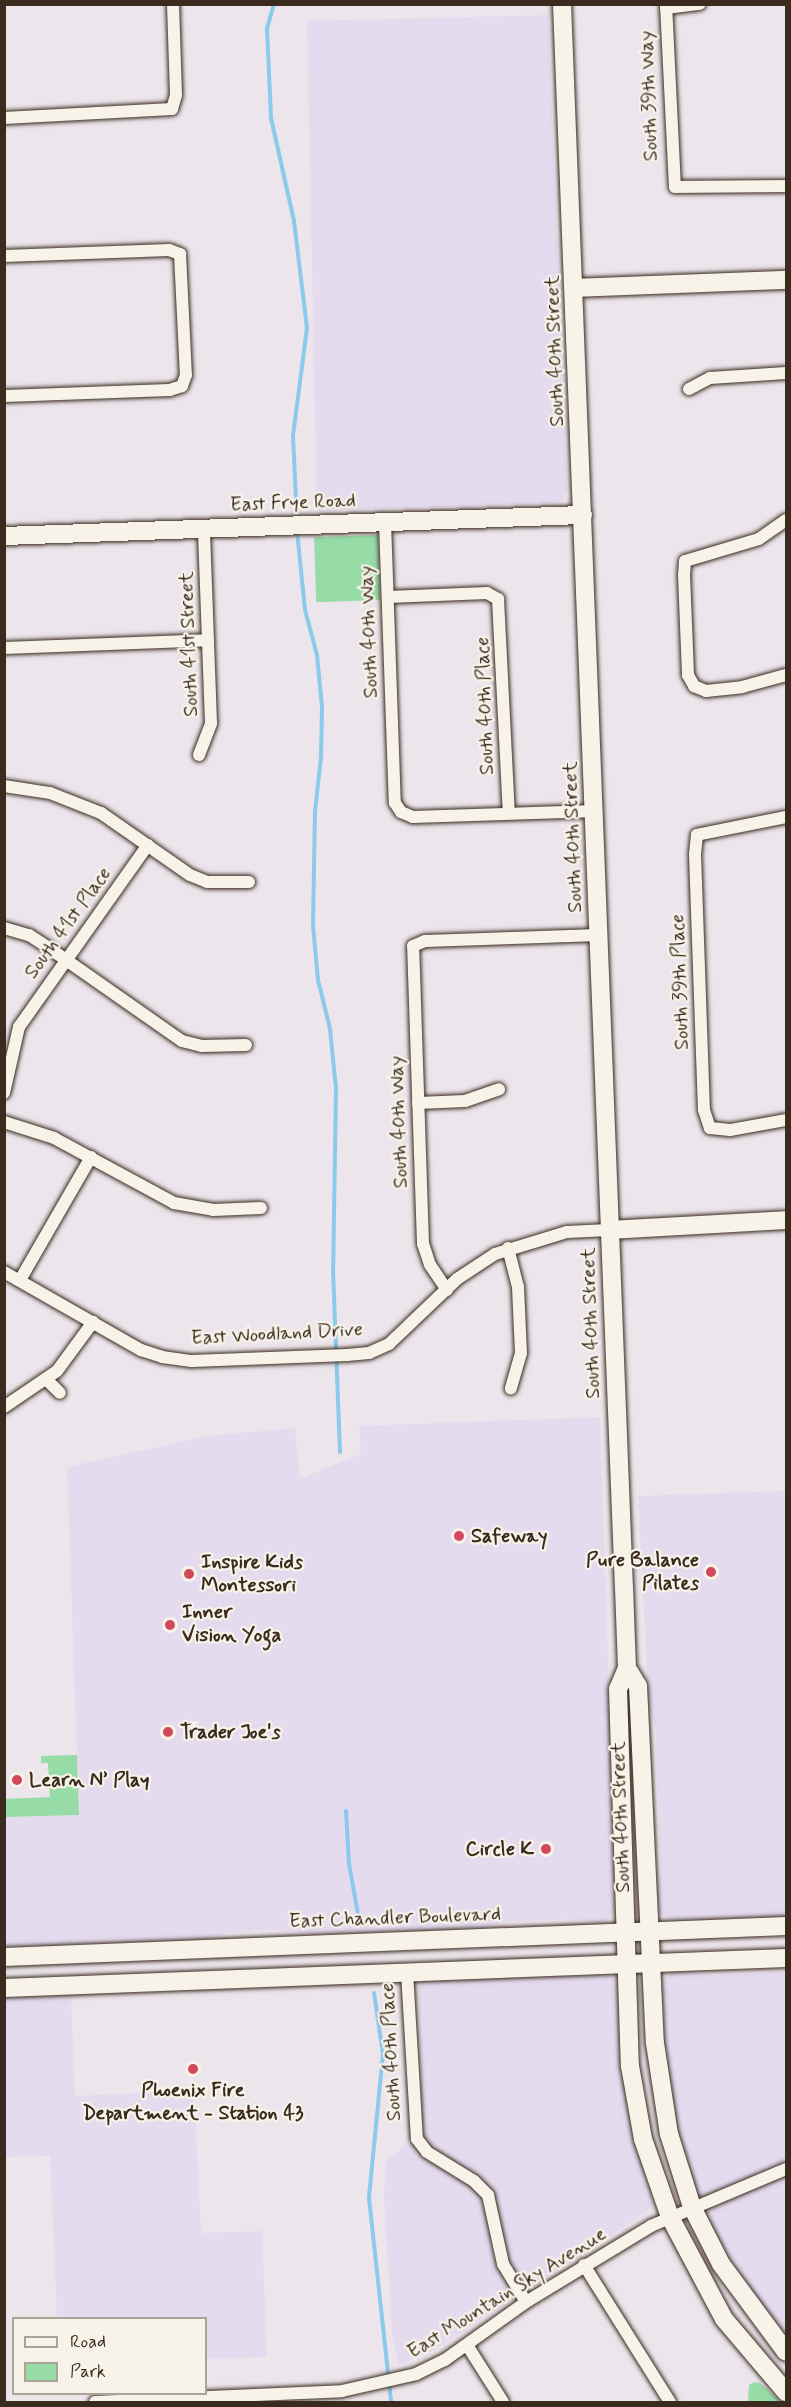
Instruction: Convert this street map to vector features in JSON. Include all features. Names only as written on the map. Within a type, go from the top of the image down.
[{"type":"main road","name":"South 40th Street","points":[[562,4],[575,288],[627,1668],[618,1689],[625,1964],[634,2096],[654,2179],[682,2212]]},
{"type":"main road","points":[[575,288],[786,280]]},
{"type":"main road","name":"East Frye Road","points":[[4,536],[583,515]]},
{"type":"main road","name":"East Woodland Drive","points":[[609,1230],[786,1220]]},
{"type":"main road","name":"South 40th Street","points":[[627,1668],[638,1686],[650,1963],[662,2102],[682,2212]]},
{"type":"main road","name":"East Chandler Boulevard","points":[[4,1958],[786,1926]]},
{"type":"main road","points":[[332,1944],[332,1975]]},
{"type":"main road","points":[[217,1980],[218,1948]]},
{"type":"main road","points":[[4,1989],[786,1959]]},
{"type":"main road","points":[[682,2212],[741,2296],[786,2352]]},
{"type":"main road","points":[[682,2212],[724,2319],[786,2392]]},
{"type":"street","points":[[4,117],[172,109],[176,95],[173,4]]},
{"type":"street","points":[[666,6],[700,4]]},
{"type":"street","name":"South 39th Way","points":[[666,6],[675,187],[786,186]]},
{"type":"street","points":[[4,256],[170,250],[180,254],[186,375],[182,386],[170,390],[4,396]]},
{"type":"street","points":[[689,389],[710,378],[786,373]]},
{"type":"street","points":[[786,520],[759,539],[685,561],[688,675],[694,686],[706,691],[724,689],[786,675]]},
{"type":"street","name":"South 40th Way","points":[[385,522],[395,803],[401,812],[413,817],[509,813]]},
{"type":"street","name":"South 41st Street","points":[[199,755],[211,723],[204,528]]},
{"type":"street","name":"South 40th Place","points":[[388,597],[487,593],[498,599],[509,813]]},
{"type":"street","points":[[4,648],[208,640]]},
{"type":"street","points":[[4,786],[76,801],[101,813],[190,875],[207,882],[249,882]]},
{"type":"street","points":[[509,813],[595,811]]},
{"type":"street","name":"South 39th Place","points":[[786,817],[697,835],[704,1110],[710,1128],[730,1130],[786,1120]]},
{"type":"street","name":"South 41st Place","points":[[4,1093],[19,1027],[148,845]]},
{"type":"street","points":[[4,928],[28,935],[182,1041],[202,1046],[246,1045]]},
{"type":"street","name":"South 40th Way","points":[[447,1290],[430,1265],[423,1244],[413,946],[425,942],[599,935]]},
{"type":"street","points":[[418,1103],[465,1101],[499,1089]]},
{"type":"street","points":[[4,1122],[54,1138],[91,1157],[155,1196],[180,1205],[213,1210],[261,1208]]},
{"type":"street","points":[[20,1280],[91,1157]]},
{"type":"street","name":"East Woodland Drive","points":[[4,1272],[149,1354],[178,1360],[347,1355],[380,1350],[447,1290],[508,1248],[567,1232],[609,1230]]},
{"type":"street","points":[[508,1248],[518,1287],[520,1353],[511,1389]]},
{"type":"street","points":[[4,1407],[47,1380],[69,1358],[93,1322]]},
{"type":"street","points":[[47,1380],[60,1393]]},
{"type":"street","name":"South 40th Place","points":[[406,1972],[417,2139],[427,2152],[474,2181],[488,2195],[503,2264],[526,2302]]},
{"type":"street","name":"East Mountain Sky Avenue","points":[[95,2403],[240,2399],[342,2391],[401,2379],[445,2360],[526,2302],[584,2265],[682,2212],[786,2169]]},
{"type":"street","points":[[584,2265],[670,2403]]},
{"type":"street","points":[[467,2345],[503,2403]]},
{"type":"shaded area","points":[[548,15],[567,489],[563,499],[555,503],[317,511],[307,21]]},
{"type":"shaded area","points":[[600,1417],[616,1905],[608,1920],[597,1923],[568,1919],[502,1922],[483,1928],[317,1934],[275,1930],[229,1932],[207,1939],[5,1947],[4,1817],[79,1815],[67,1467],[208,1436],[295,1428],[300,1479],[361,1454],[359,1426]]},
{"type":"shaded area","points":[[786,1491],[786,1916],[671,1920],[661,1914],[657,1904],[661,1862],[656,1732],[648,1694],[638,1496]]},
{"type":"shaded area","points":[[672,1971],[715,1975],[786,1972],[786,2336],[782,2337],[728,2261],[690,2177],[666,2079],[661,1984]]},
{"type":"shaded area","points":[[602,1974],[614,1978],[618,1985],[640,2158],[653,2194],[651,2209],[435,2349],[399,2365],[392,2333],[384,2194],[387,2160],[409,2143],[422,2117],[419,1982]]},
{"type":"shaded area","points":[[71,1995],[75,2096],[194,2091],[201,2233],[262,2231],[267,2357],[207,2359],[207,2317],[57,2317],[50,2156],[5,2157],[4,1998]]},
{"type":"green space","points":[[378,535],[380,600],[316,602],[314,537]]},
{"type":"green space","points":[[77,1755],[79,1815],[5,1817],[5,1799],[50,1797],[48,1763],[41,1763],[41,1756]]},
{"type":"green space","points":[[754,2382],[760,2383],[781,2402],[748,2402],[749,2385]]},
{"type":"waterway","points":[[274,4],[267,29],[271,118],[294,221],[307,328],[293,436],[297,520]]},
{"type":"waterway","points":[[297,531],[305,610],[317,655],[322,707],[321,757],[315,811],[313,925],[318,980],[330,1029],[336,1088],[333,1270],[340,1452]]},
{"type":"waterway","points":[[346,1811],[349,1864],[360,1925]]},
{"type":"waterway","points":[[374,1993],[383,2054],[369,2198],[391,2402]]},
{"type":"place","name":"Safeway","points":[[459,1536]]},
{"type":"place","name":"Pure Balance Pilates","points":[[711,1572]]},
{"type":"place","name":"Inspire Kids Montessori","points":[[189,1574]]},
{"type":"place","name":"Inner Vision Yoga","points":[[170,1625]]},
{"type":"place","name":"Trader Joe's","points":[[168,1732]]},
{"type":"place","name":"Learn N’ Play","points":[[17,1780]]},
{"type":"place","name":"Circle K","points":[[546,1849]]},
{"type":"place","name":"Phoenix Fire Department - Station 43","points":[[193,2069]]}]
